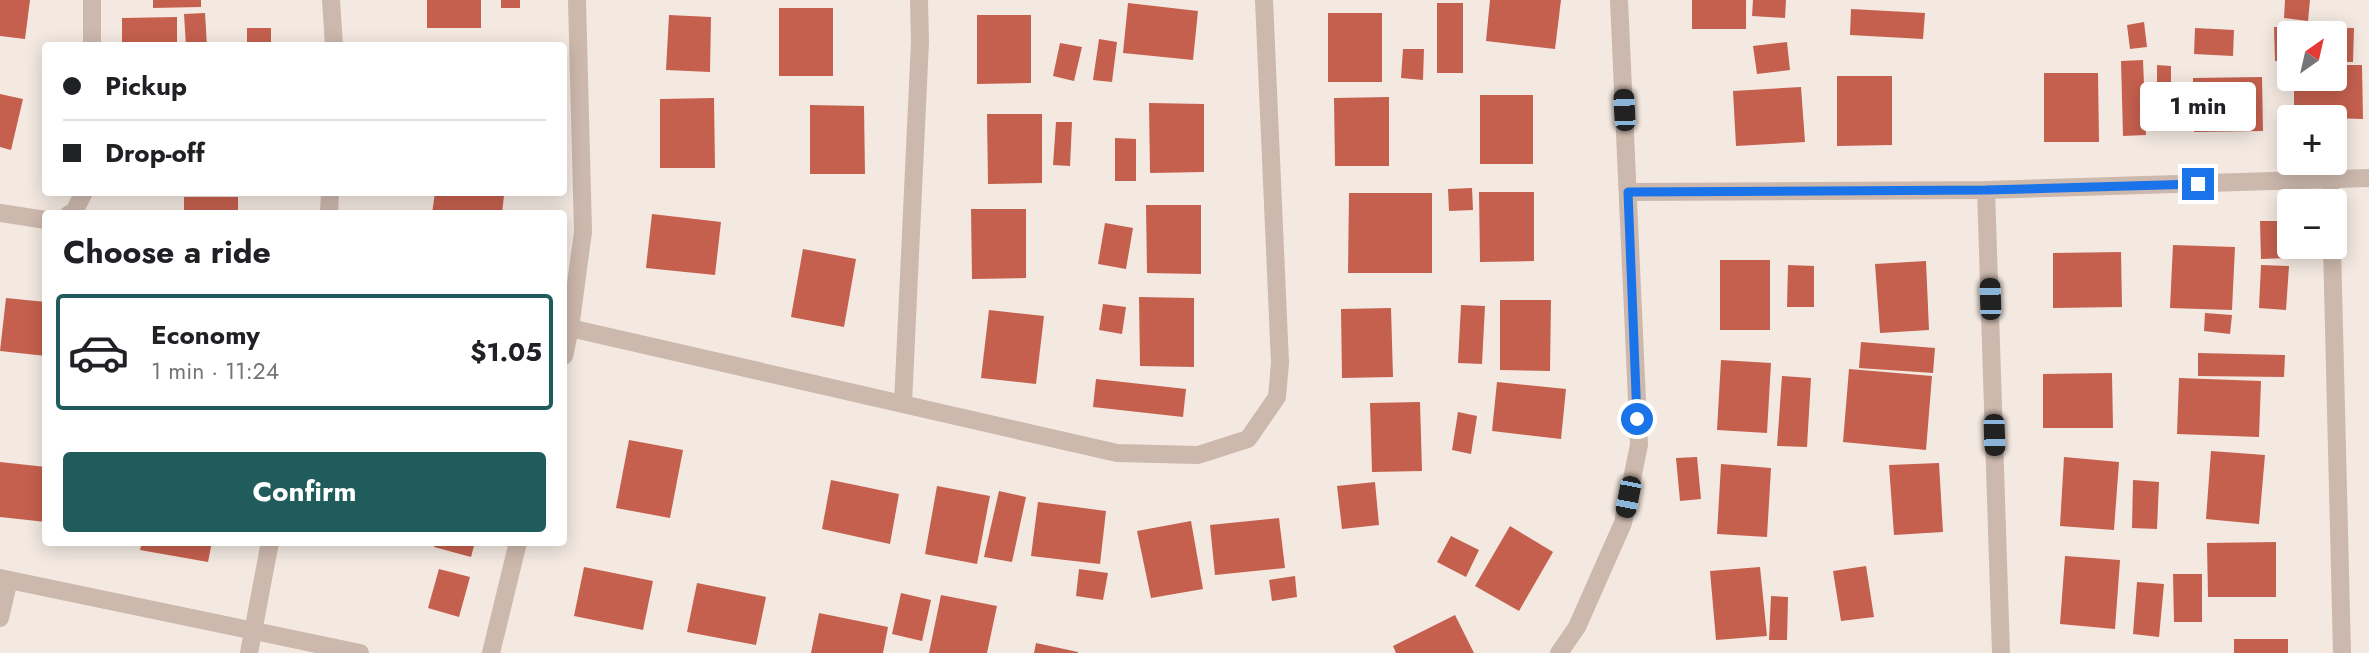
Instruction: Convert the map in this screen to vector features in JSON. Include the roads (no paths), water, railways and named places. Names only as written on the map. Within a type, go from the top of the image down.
[{"type":"street","points":[[92,0],[92,42]]},
{"type":"street","points":[[331,0],[334,42]]},
{"type":"street","points":[[567,342],[583,232],[577,0]]},
{"type":"street","points":[[903,403],[920,42],[919,0]]},
{"type":"street","points":[[570,328],[1117,453],[1198,455],[1248,439],[1277,397],[1280,363],[1264,0]]},
{"type":"street","points":[[1559,653],[1577,627],[1623,523],[1639,445],[1619,0]]},
{"type":"street","points":[[1628,192],[1986,190],[2369,178]]},
{"type":"street","points":[[2330,180],[2330,189]]},
{"type":"street","points":[[1986,190],[2001,653]]},
{"type":"street","points":[[0,213],[42,219]]},
{"type":"street","points":[[2332,259],[2342,653]]},
{"type":"street","points":[[249,653],[269,546]]},
{"type":"street","points":[[491,653],[517,546]]},
{"type":"street","points":[[0,618],[5,579],[360,653]]}]
